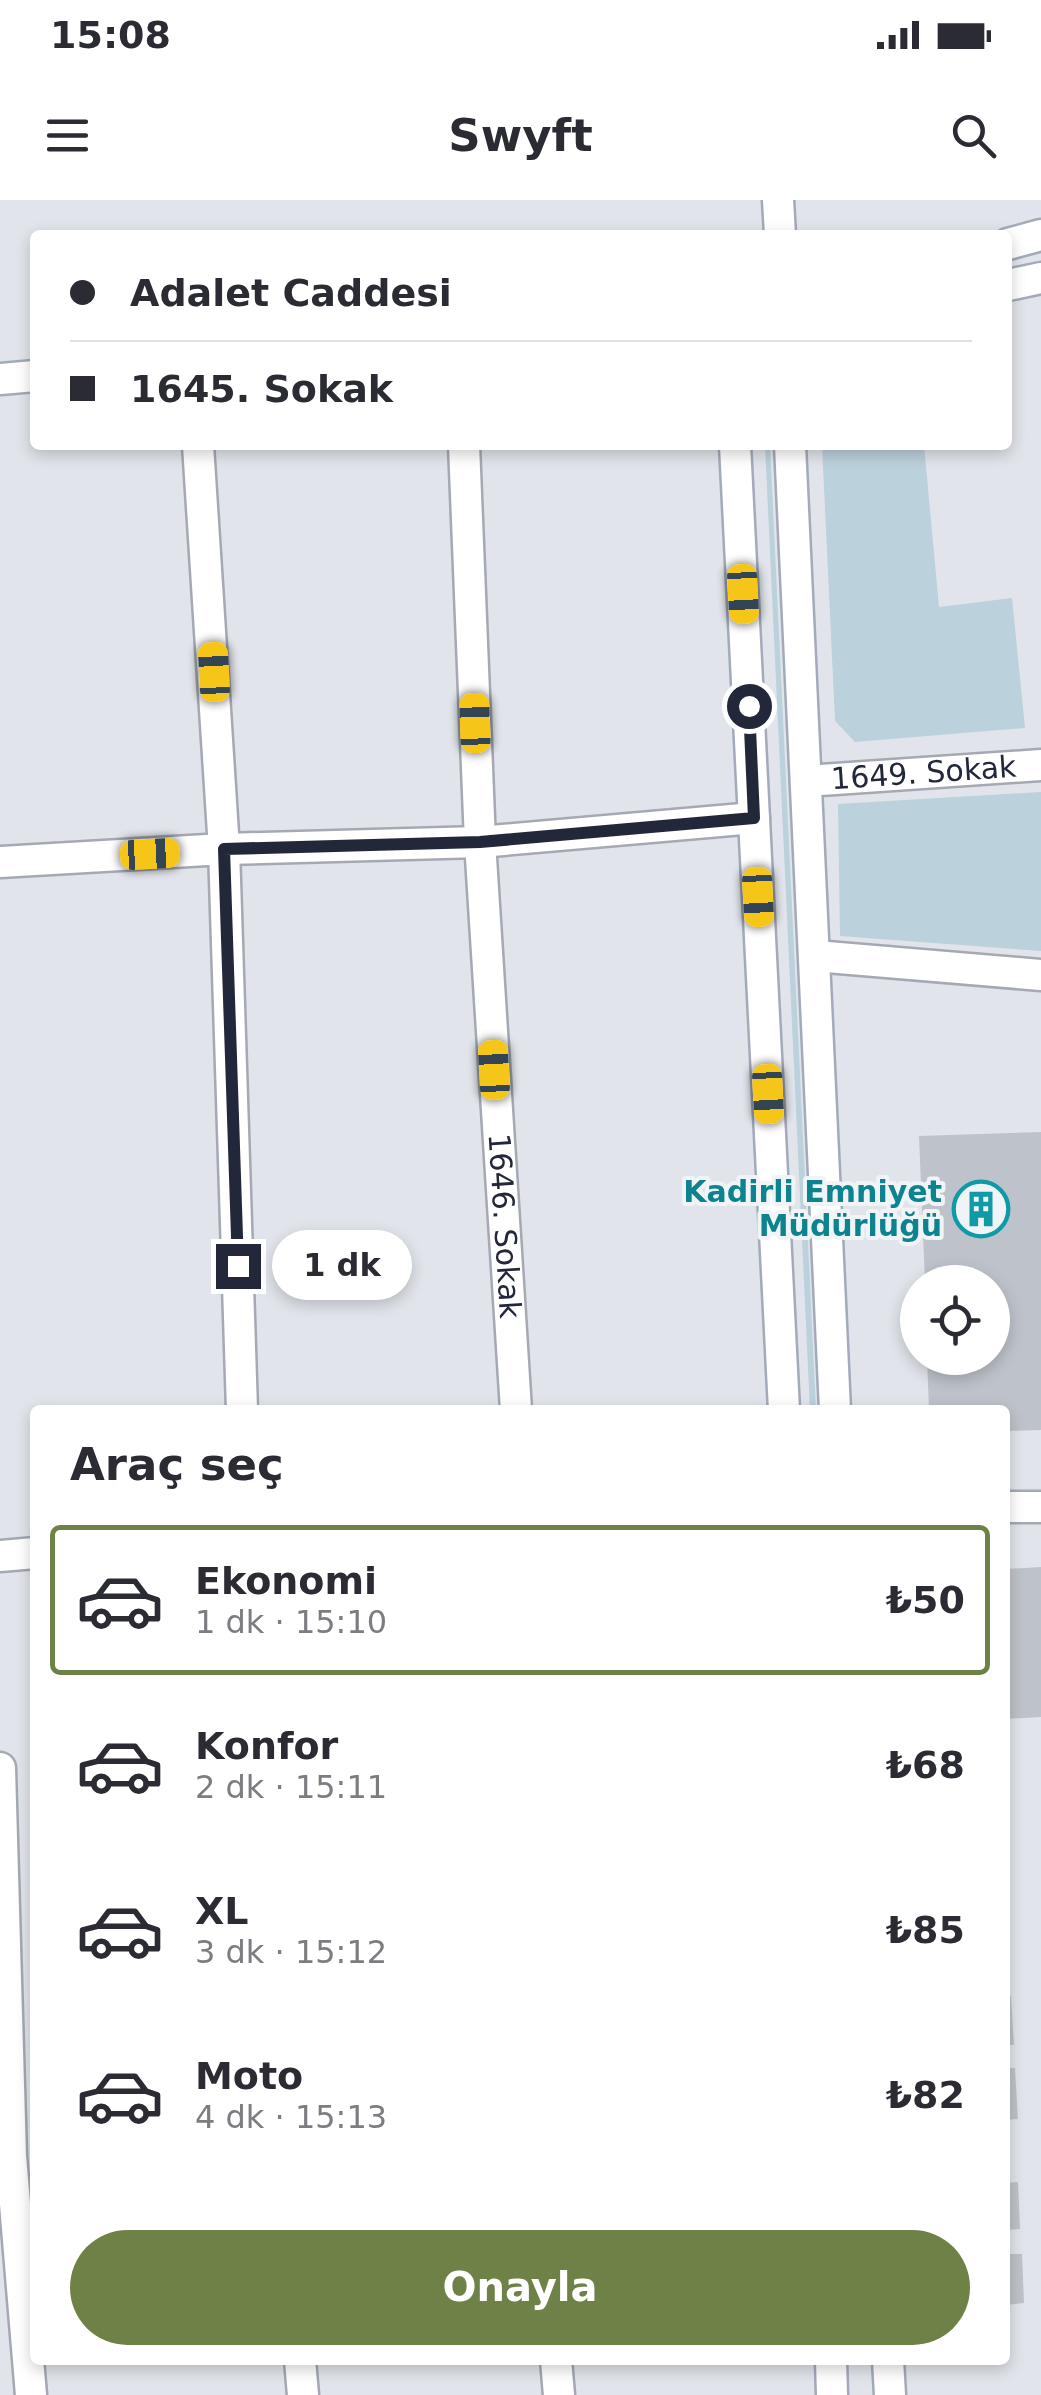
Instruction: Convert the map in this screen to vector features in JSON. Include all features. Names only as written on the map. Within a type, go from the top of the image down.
[{"type":"street","points":[[778,200],[780,230]]},
{"type":"street","points":[[1012,243],[1041,235]]},
{"type":"street","points":[[1012,284],[1041,278]]},
{"type":"street","points":[[0,379],[30,376]]},
{"type":"street","points":[[198,450],[224,849],[242,1405]]},
{"type":"street","name":"1646. Sokak","points":[[464,450],[480,842],[516,1405]]},
{"type":"street","points":[[735,450],[784,1405]]},
{"type":"street","points":[[790,450],[836,1405]]},
{"type":"street","name":"1649. Sokak","points":[[806,781],[1041,765]]},
{"type":"street","points":[[0,862],[224,849],[480,842],[754,818]]},
{"type":"street","points":[[815,956],[1041,975]]},
{"type":"street","points":[[1010,1507],[1041,1507]]},
{"type":"street","points":[[0,1556],[30,1553]]},
{"type":"street","points":[[0,1768],[16,2156],[31,2395]]},
{"type":"street","points":[[300,2365],[303,2395]]},
{"type":"street","points":[[556,2365],[559,2395]]},
{"type":"street","points":[[831,2365],[832,2395]]},
{"type":"street","points":[[888,2365],[890,2395]]},
{"type":"shaded area","points":[[765,450],[770,450],[816,1405],[810,1405]]},
{"type":"shaded area","points":[[822,450],[924,450],[939,607],[1012,598],[1025,728],[855,742],[835,721]]},
{"type":"shaded area","points":[[1041,792],[1041,951],[840,936],[838,804]]},
{"type":"building","name":"Kadirli Emniyet Müdürlüğü","points":[[1041,1132],[1041,1430],[1010,1431],[1010,1405],[929,1405],[928,1375],[1010,1375],[1010,1265],[924,1265],[919,1136]]},
{"type":"building","points":[[1041,1567],[1041,1717],[1010,1719],[1010,1569]]},
{"type":"building","points":[[1011,1996],[1014,2045],[1010,2045]]},
{"type":"building","points":[[1010,2068],[1015,2068],[1018,2119],[1010,2120]]},
{"type":"building","points":[[1018,2182],[1020,2229],[1010,2230],[1010,2183]]},
{"type":"building","points":[[1010,2254],[1022,2254],[1024,2303],[1010,2304]]},
{"type":"place","name":"Kadirli Emniyet Müdürlüğü","points":[[981,1209]]},
{"type":"route","points":[[238,1266],[224,849],[480,842],[754,818],[749,706]]}]
